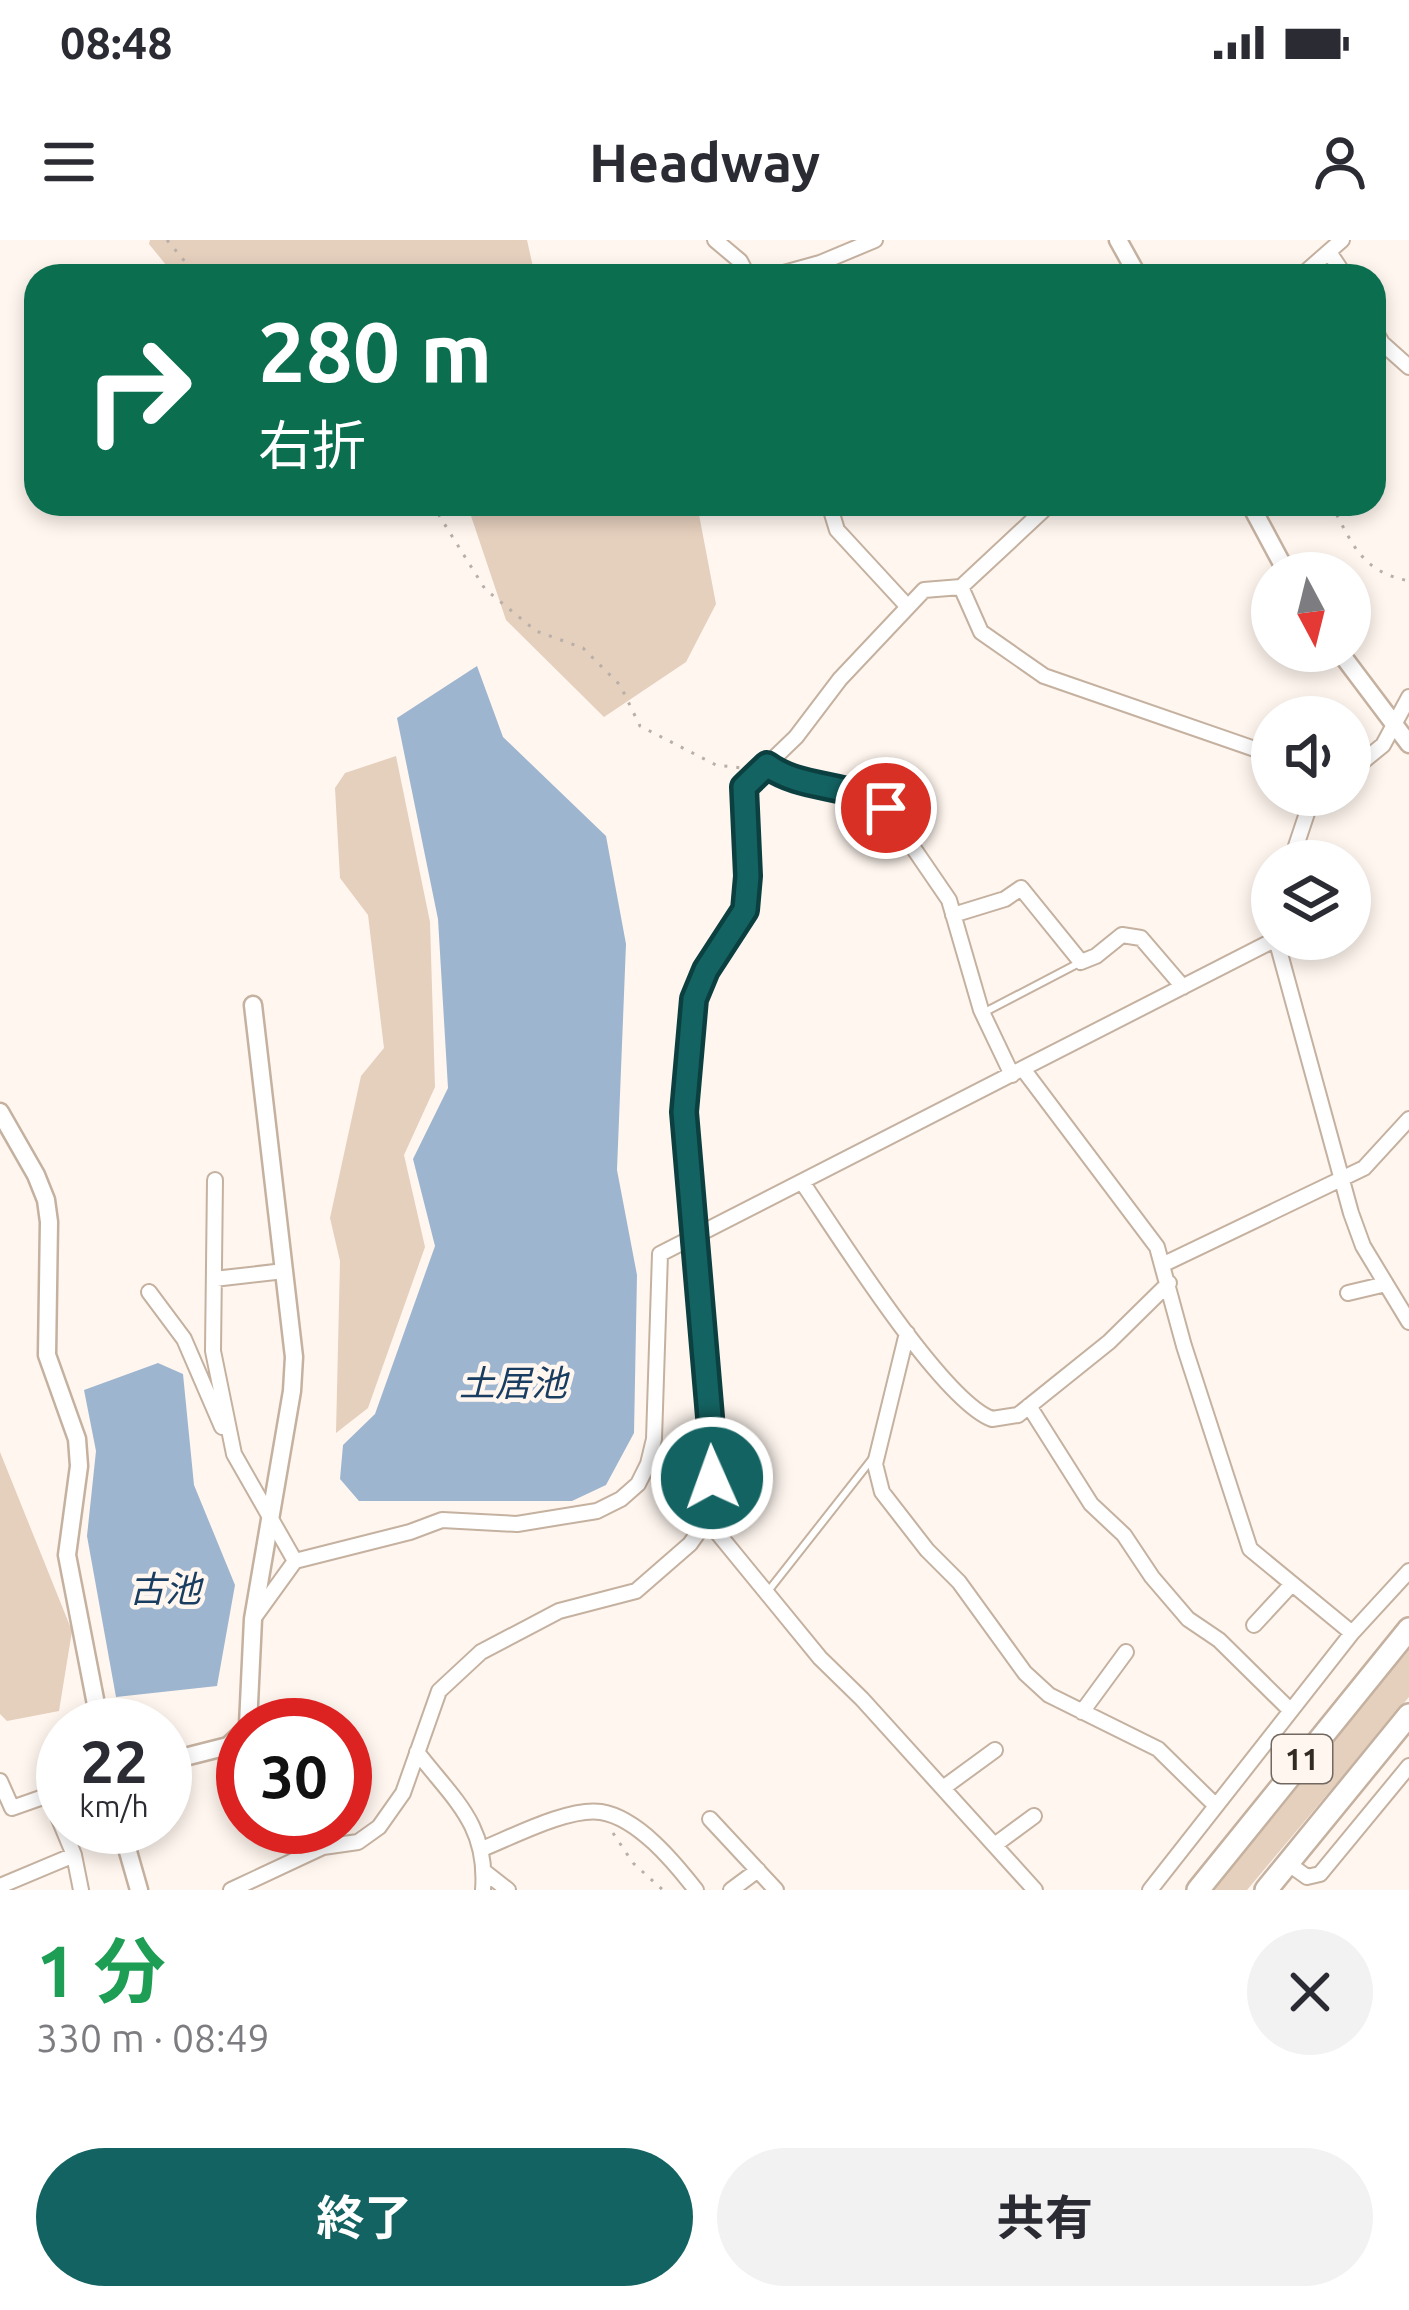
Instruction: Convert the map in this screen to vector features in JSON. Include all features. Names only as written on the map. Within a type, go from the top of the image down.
[{"type":"highway","name":"11","points":[[1198,1890],[1409,1629]]},
{"type":"highway","name":"11","points":[[1266,1890],[1409,1714]]},
{"type":"street","points":[[716,240],[742,264]]},
{"type":"street","points":[[807,264],[875,240]]},
{"type":"street","points":[[1315,264],[1342,240]]},
{"type":"street","points":[[1329,252],[1337,264]]},
{"type":"street","points":[[1386,347],[1409,367]]},
{"type":"street","points":[[833,516],[837,530],[908,607]]},
{"type":"street","points":[[231,1890],[323,1847],[358,1842],[379,1827],[403,1792],[439,1690],[481,1652],[559,1611],[636,1592],[690,1544],[706,1520],[713,1452],[684,1112],[694,999],[706,970],[745,910],[744,787],[796,737],[839,679],[925,590],[962,587],[1037,516]]},
{"type":"street","points":[[1256,516],[1276,552]]},
{"type":"street","points":[[962,587],[981,632],[1044,676],[1251,748]]},
{"type":"street","points":[[1355,672],[1409,744]]},
{"type":"street","points":[[1371,757],[1395,726],[1409,697]]},
{"type":"street","points":[[764,768],[783,777],[873,798],[886,808],[949,900],[982,1013],[1018,1072],[1157,1247],[1250,1549],[1352,1633]]},
{"type":"street","points":[[953,915],[1005,899],[1022,888],[1081,962],[1121,935],[1141,938],[1183,987]]},
{"type":"street","points":[[253,1619],[295,1561],[442,1520],[517,1524],[597,1511],[621,1499],[638,1484],[654,1439],[660,1254],[1251,952]]},
{"type":"street","points":[[1282,960],[1363,1246],[1409,1322]]},
{"type":"street","points":[[247,1698],[253,1619],[294,1357],[253,1005]]},
{"type":"street","points":[[0,1112],[46,1200],[47,1355],[77,1439],[67,1555],[95,1698]]},
{"type":"street","points":[[1164,1264],[1364,1168],[1409,1119]]},
{"type":"street","points":[[215,1180],[213,1351],[234,1454]]},
{"type":"street","points":[[802,1182],[907,1333],[980,1414],[1007,1419],[1029,1406],[1109,1342],[1169,1282]]},
{"type":"street","points":[[214,1279],[284,1271]]},
{"type":"street","points":[[1348,1293],[1386,1284]]},
{"type":"street","points":[[149,1292],[184,1339],[234,1454],[295,1561]]},
{"type":"street","points":[[907,1333],[877,1458],[882,1492],[959,1582],[1024,1672],[1049,1695],[1158,1749],[1214,1804]]},
{"type":"street","points":[[1029,1406],[1090,1504],[1124,1535],[1151,1577],[1188,1619],[1220,1640],[1290,1710]]},
{"type":"street","points":[[706,1520],[820,1658],[1035,1890]]},
{"type":"street","points":[[1150,1890],[1352,1633],[1409,1570]]},
{"type":"street","points":[[1254,1625],[1292,1584]]},
{"type":"street","points":[[1082,1712],[1126,1652]]},
{"type":"street","points":[[943,1788],[995,1750]]},
{"type":"street","points":[[417,1752],[476,1828],[482,1849],[483,1890]]},
{"type":"street","points":[[1286,1862],[1307,1877],[1320,1874],[1409,1766]]},
{"type":"street","points":[[0,1781],[12,1808],[49,1795],[74,1855],[81,1890]]},
{"type":"street","points":[[482,1849],[550,1821],[599,1811],[628,1823],[676,1864],[696,1890]]},
{"type":"street","points":[[996,1844],[1034,1816]]},
{"type":"street","points":[[710,1820],[776,1890]]},
{"type":"street","points":[[129,1854],[139,1890]]},
{"type":"street","points":[[0,1886],[74,1855]]},
{"type":"street","points":[[731,1890],[758,1870]]},
{"type":"street","points":[[484,1872],[508,1890]]},
{"type":"lane","points":[[982,1013],[1081,962]]},
{"type":"lane","points":[[767,1592],[868,1461],[877,1458]]},
{"type":"path","points":[[167,240],[187,264]]},
{"type":"path","points":[[439,516],[484,589],[536,631],[583,648],[620,686],[640,725],[716,765],[764,768]]},
{"type":"path","points":[[1338,516],[1361,559],[1374,569],[1409,581]]},
{"type":"path","points":[[599,1811],[633,1863],[663,1890]]},
{"type":"shaded area","points":[[150,240],[527,240],[532,264],[165,264]]},
{"type":"shaded area","points":[[471,516],[699,516],[716,604],[686,662],[604,717],[506,620]]},
{"type":"shaded area","points":[[396,756],[430,922],[435,1087],[404,1155],[425,1247],[368,1408],[336,1433],[340,1261],[330,1218],[361,1076],[384,1048],[368,915],[340,878],[335,788],[345,773]]},
{"type":"shaded area","points":[[0,1452],[72,1631],[61,1698],[36,1698],[36,1715],[7,1721],[0,1714]]},
{"type":"shaded area","points":[[1409,1648],[1409,1697],[1247,1890],[1214,1890]]},
{"type":"water","name":"土居池","points":[[477,666],[503,737],[606,836],[626,944],[617,1170],[637,1275],[634,1433],[606,1485],[572,1501],[359,1501],[340,1479],[343,1445],[375,1414],[435,1246],[413,1159],[448,1088],[438,919],[397,718]]},
{"type":"water","name":"古池","points":[[158,1363],[183,1374],[194,1485],[235,1585],[217,1686],[116,1697],[87,1536],[96,1451],[84,1390]]},
{"type":"route","points":[[712,1478],[684,1112],[694,999],[706,970],[745,910],[744,787],[767,765],[783,777],[873,798],[886,808]]}]
